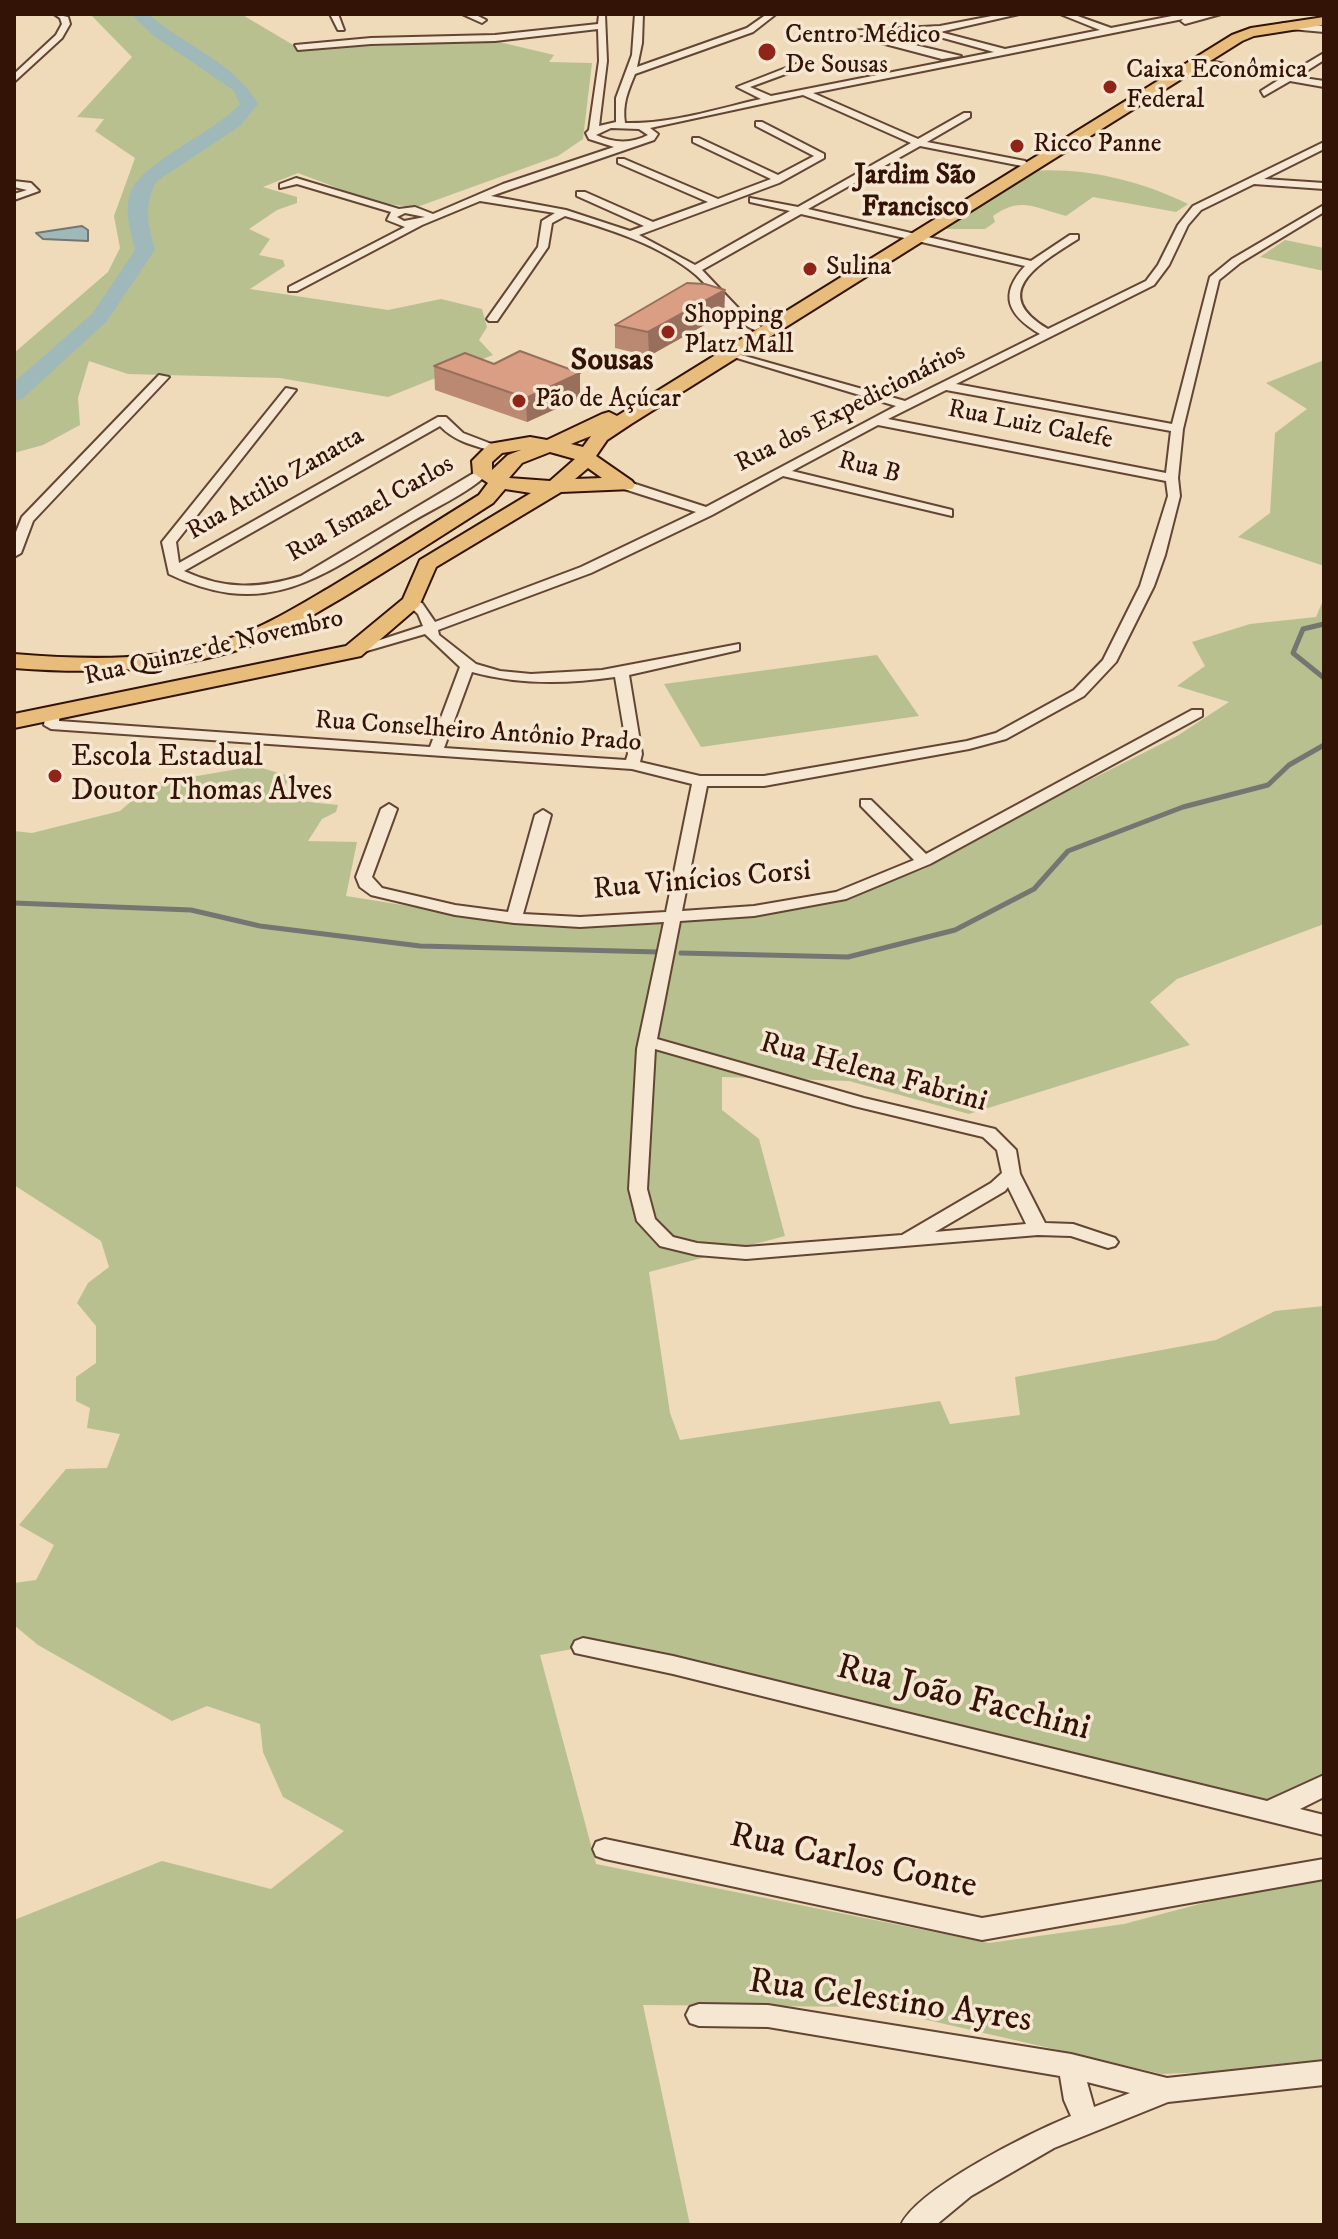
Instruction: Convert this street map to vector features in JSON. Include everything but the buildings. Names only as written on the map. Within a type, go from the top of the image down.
[{"type":"main road","points":[[490,478],[515,459],[610,417],[711,351],[910,236],[1243,34],[1275,19]]},
{"type":"main road","points":[[412,602],[427,564],[553,488],[577,469],[600,436],[1022,163],[1237,30],[1275,19],[1316,20]]},
{"type":"main road","points":[[14,661],[117,665],[204,652],[238,643],[273,628],[486,499],[494,491],[482,461],[496,448],[530,443],[586,455],[625,485]]},
{"type":"main road","points":[[490,478],[516,488],[625,485]]},
{"type":"main road","name":"Rua Quinze de Novembro","points":[[33,717],[353,651],[412,602]]},
{"type":"main road","points":[[204,652],[211,659],[214,670],[209,682]]},
{"type":"street","points":[[14,79],[59,36],[66,24],[64,17],[58,14]]},
{"type":"street","points":[[334,14],[341,28]]},
{"type":"street","points":[[466,14],[482,20]]},
{"type":"street","points":[[593,134],[606,61],[601,26],[603,14]]},
{"type":"street","points":[[621,124],[623,84],[635,62],[639,14]]},
{"type":"street","points":[[756,14],[769,17]]},
{"type":"street","points":[[846,34],[940,29],[1015,14]]},
{"type":"street","points":[[1064,14],[1117,33]]},
{"type":"street","points":[[802,105],[1195,14]]},
{"type":"street","points":[[426,219],[396,218],[284,183],[296,181],[396,218],[576,154],[593,134],[621,124],[641,126],[674,122],[771,99],[1213,14]]},
{"type":"street","points":[[622,61],[635,62],[656,55],[688,53],[750,30],[769,17]]},
{"type":"street","points":[[1275,19],[1324,29]]},
{"type":"street","points":[[298,47],[371,41],[495,38],[601,26]]},
{"type":"street","points":[[939,34],[1010,52]]},
{"type":"street","points":[[870,37],[947,56],[991,48]]},
{"type":"street","points":[[638,46],[656,55]]},
{"type":"street","points":[[630,73],[656,55]]},
{"type":"street","points":[[1264,93],[1324,56]]},
{"type":"street","points":[[1198,62],[1324,84]]},
{"type":"street","points":[[791,108],[743,89],[744,85],[796,67]]},
{"type":"street","points":[[805,93],[920,143],[1022,163]]},
{"type":"street","points":[[696,269],[802,212],[967,115]]},
{"type":"street","points":[[293,289],[426,219],[507,186],[651,138],[761,119],[821,156],[778,179],[629,235]]},
{"type":"street","points":[[641,126],[649,129],[653,134],[651,138]]},
{"type":"street","points":[[593,134],[606,143],[629,144]]},
{"type":"street","points":[[696,140],[778,179]]},
{"type":"street","name":"Rua dos Expedicionários","points":[[353,651],[431,628],[586,570],[707,512],[906,405],[1150,283],[1162,272],[1185,219],[1197,208],[1324,145]]},
{"type":"street","points":[[621,161],[719,203]]},
{"type":"street","points":[[1255,181],[1324,186]]},
{"type":"street","points":[[14,184],[32,186],[34,191],[14,197]]},
{"type":"street","points":[[507,186],[531,213],[537,252]]},
{"type":"street","points":[[581,194],[653,226]]},
{"type":"street","points":[[479,198],[531,213],[563,213],[629,235],[696,269],[736,312],[755,327]]},
{"type":"street","points":[[754,200],[1032,264]]},
{"type":"street","name":"Rua Conselheiro Antônio Prado","points":[[33,717],[435,753],[632,765],[700,781],[764,781],[969,745],[1001,736],[1079,693],[1109,662],[1147,586],[1174,496],[1172,478],[1177,429],[1214,279],[1236,261],[1324,208]]},
{"type":"street","points":[[416,211],[426,219]]},
{"type":"street","points":[[493,319],[531,268],[544,243],[547,221],[563,213]]},
{"type":"street","points":[[386,240],[399,229],[396,218]]},
{"type":"street","points":[[1049,335],[1022,316],[1017,304],[1016,283],[1032,264],[1074,237]]},
{"type":"street","points":[[736,312],[777,313]]},
{"type":"street","points":[[731,353],[906,405]]},
{"type":"street","points":[[14,553],[27,520],[163,377]]},
{"type":"street","points":[[946,386],[1177,429]]},
{"type":"street","points":[[174,571],[169,542],[290,390]]},
{"type":"street","name":"Rua Attilio Zanatta","points":[[174,571],[442,420],[461,438]]},
{"type":"street","name":"Rua Luiz Calefe","points":[[878,421],[1172,478]]},
{"type":"street","points":[[461,438],[496,448]]},
{"type":"street","name":"Rua Attilio Zanatta","points":[[402,441],[461,438]]},
{"type":"street","name":"Rua B","points":[[781,472],[947,513]]},
{"type":"street","name":"Rua Ismael Carlos","points":[[174,571],[206,588],[243,592],[276,589],[306,579],[490,478]]},
{"type":"street","points":[[625,485],[707,512]]},
{"type":"street","points":[[412,602],[426,613],[432,636],[467,666],[511,677],[547,678],[621,671],[697,658],[734,647]]},
{"type":"street","points":[[435,753],[467,666]]},
{"type":"street","points":[[621,671],[635,754],[632,765]]},
{"type":"street","name":"Rua Vinícios Corsi","points":[[389,809],[364,877],[366,884],[377,892],[455,910],[580,922],[754,911],[840,896],[924,861],[1197,713]]},
{"type":"street","points":[[700,781],[648,1042],[638,1189],[646,1221],[667,1242],[697,1249],[746,1253],[1038,1229],[1073,1230],[1108,1242]]},
{"type":"street","points":[[866,803],[924,861]]},
{"type":"street","points":[[514,918],[543,815]]},
{"type":"street","name":"Rua Helena Fabrini","points":[[648,1042],[860,1102],[989,1133],[1001,1140],[1009,1151],[1011,1174],[1038,1229]]},
{"type":"street","points":[[906,1241],[998,1187],[1011,1174]]},
{"type":"street","name":"Rua João Facchini","points":[[583,1647],[673,1665],[1324,1825]]},
{"type":"street","points":[[1265,1812],[1303,1798],[1324,1785]]},
{"type":"street","name":"Rua Carlos Conte","points":[[605,1849],[982,1929],[1324,1869]]},
{"type":"street","name":"Rua Celestino Ayres","points":[[699,2015],[768,2016],[1071,2066],[1167,2090]]},
{"type":"street","points":[[1071,2066],[1077,2100],[1087,2121]]},
{"type":"street","points":[[915,2225],[961,2187],[1045,2139],[1167,2090],[1324,2073]]},
{"type":"green space","points":[[90,14],[241,14],[300,49],[495,41],[554,55],[549,62],[592,63],[583,139],[558,156],[417,207],[372,199],[298,173],[263,187],[297,197],[297,203],[277,210],[249,229],[270,239],[259,255],[283,260],[285,266],[250,289],[388,310],[441,299],[482,309],[487,327],[479,340],[493,355],[388,397],[280,378],[128,374],[89,361],[78,398],[80,425],[43,445],[14,453],[14,353],[108,272],[120,248],[114,216],[135,158],[95,131],[104,119],[77,117],[132,57]]},
{"type":"green space","points":[[1029,171],[1070,171],[1111,177],[1150,188],[1188,204],[1176,212],[1093,197],[1066,216],[1020,205],[993,216],[995,222],[985,229],[933,229]]},
{"type":"green space","points":[[1285,240],[1324,248],[1324,271],[1260,257]]},
{"type":"green space","points":[[1324,360],[1324,566],[1238,537],[1270,513],[1275,433],[1307,409],[1266,383]]},
{"type":"green space","points":[[1324,598],[1324,924],[1177,979],[1150,1002],[1190,1045],[969,1114],[849,1081],[722,1077],[722,1110],[759,1139],[785,1236],[649,1272],[670,1413],[680,1440],[940,1401],[950,1424],[1020,1415],[1015,1377],[1216,1340],[1275,1311],[1324,1306],[1324,1784],[1265,1812],[583,1647],[540,1655],[596,1864],[989,1943],[1124,1924],[1324,1871],[1324,2067],[1162,2074],[871,2007],[643,2005],[690,2225],[14,2225],[14,1920],[162,1861],[271,1889],[344,1831],[283,1797],[263,1752],[260,1724],[207,1706],[172,1721],[38,1645],[14,1625],[14,1583],[36,1580],[54,1545],[19,1525],[66,1469],[107,1468],[120,1434],[87,1428],[90,1408],[76,1401],[76,1377],[96,1363],[96,1326],[77,1303],[88,1283],[109,1267],[101,1241],[14,1185],[14,831],[32,833],[120,811],[151,784],[255,766],[289,776],[281,799],[338,805],[336,812],[322,819],[308,841],[357,842],[346,896],[497,920],[579,927],[753,916],[838,901],[924,869],[1177,736],[1229,702],[1177,686],[1205,666],[1192,642],[1250,624],[1316,617]]},
{"type":"green space","points":[[877,655],[919,716],[701,747],[664,684]]},
{"type":"water","points":[[82,226],[88,230],[88,241],[43,239],[36,233]]},
{"type":"waterway","points":[[14,394],[99,318],[145,250],[138,224],[139,194],[150,177],[234,122],[249,104],[240,87],[160,33],[139,14]]},
{"type":"waterway","points":[[1324,624],[1303,629],[1293,653],[1324,678]]},
{"type":"waterway","points":[[681,953],[848,957],[955,930],[1034,889],[1068,851],[1183,807],[1268,785],[1289,765],[1324,745]]},
{"type":"waterway","points":[[14,903],[191,910],[260,926],[420,946],[659,952]]},
{"type":"place","name":"Centro Médico De Sousas","points":[[767,52]]},
{"type":"place","name":"Caixa Econômica Federal","points":[[1110,87]]},
{"type":"place","name":"Ricco Panne","points":[[1017,146]]},
{"type":"place","name":"Sulina","points":[[810,269]]},
{"type":"place","name":"Shopping Platz Mall","points":[[668,332]]},
{"type":"place","name":"Pão de Açúcar","points":[[519,401]]},
{"type":"place","name":"Escola Estadual Doutor Thomas Alves","points":[[55,776]]},
{"type":"district","name":"Jardim São Francisco","points":[[915,193]]},
{"type":"district","name":"Sousas","points":[[612,362]]}]
